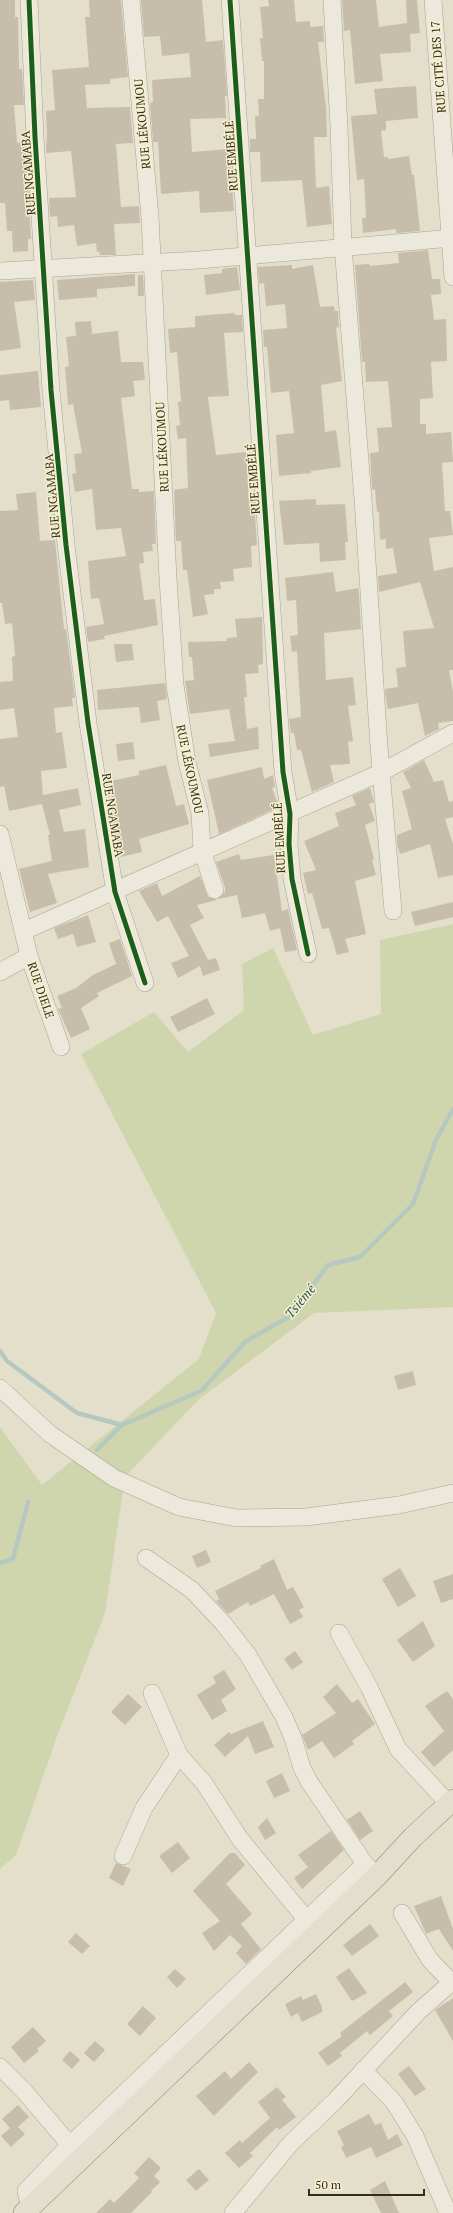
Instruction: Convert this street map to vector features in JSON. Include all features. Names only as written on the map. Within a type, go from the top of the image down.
[{"type":"main road","points":[[27,2210],[371,1870],[413,1837],[450,1802]]},
{"type":"street","name":"RUE NGAMABA","points":[[29,0],[35,137],[51,390],[66,545],[88,723],[115,892],[146,983]]},
{"type":"street","name":"RUE LÉKOUMOU","points":[[131,0],[152,262],[168,580],[175,685],[187,762],[200,812],[202,850],[215,890]]},
{"type":"street","name":"RUE EMBÉLÉ","points":[[230,0],[283,772],[290,814],[289,844],[292,879],[308,954]]},
{"type":"street","points":[[332,0],[339,127],[343,246],[393,911]]},
{"type":"street","name":"RUE CITÉ DES 17","points":[[433,0],[452,238],[453,277]]},
{"type":"street","points":[[0,271],[199,260],[248,254],[452,238]]},
{"type":"street","points":[[24,931],[115,892],[202,850],[290,814],[382,772],[453,733]]},
{"type":"street","name":"RUE DIELE","points":[[0,834],[29,956],[61,1047]]},
{"type":"street","points":[[0,972],[29,956]]},
{"type":"street","points":[[0,1388],[50,1434],[114,1478],[179,1507],[237,1518],[306,1517],[399,1505],[453,1493]]},
{"type":"street","points":[[27,2210],[26,2191],[70,2145],[144,2076],[306,1919],[371,1870],[310,1783],[302,1768],[294,1738],[284,1717],[248,1655],[223,1623],[192,1590],[146,1558]]},
{"type":"street","points":[[339,1634],[369,1687],[398,1749],[450,1802]]},
{"type":"street","points":[[152,1693],[179,1755],[204,1783],[240,1839],[306,1919]]},
{"type":"street","points":[[123,1856],[144,1808],[179,1755]]},
{"type":"street","points":[[233,2213],[291,2143],[335,2101],[418,2012],[452,1982],[430,1960],[402,1913]]},
{"type":"street","points":[[0,2067],[24,2091],[70,2145]]},
{"type":"street","points":[[363,2070],[394,2102],[415,2136],[448,2213]]},
{"type":"green space","points":[[453,924],[453,1307],[314,1313],[198,1400],[125,1477],[105,1613],[56,1739],[16,1855],[0,1869],[0,1427],[42,1485],[199,1359],[216,1313],[81,1054],[154,1012],[188,1052],[244,1010],[242,964],[273,948],[313,1035],[381,1014],[380,940]]},
{"type":"building","points":[[0,0],[15,0],[15,17],[18,17],[19,69],[22,69],[24,105],[14,105],[17,143],[25,142],[31,239],[28,239],[28,251],[13,252],[12,231],[7,231],[5,203],[0,203]]},
{"type":"building","points":[[89,0],[121,0],[128,77],[110,79],[110,84],[85,85],[87,108],[130,107],[133,143],[116,144],[121,207],[139,206],[140,223],[114,224],[116,255],[100,255],[99,251],[97,252],[96,243],[77,246],[74,225],[58,227],[57,216],[50,217],[49,198],[76,197],[71,151],[46,153],[46,111],[55,110],[52,70],[89,67],[85,17],[90,17]]},
{"type":"building","points":[[141,0],[202,0],[206,42],[223,40],[227,96],[225,96],[226,118],[190,119],[192,152],[229,149],[234,211],[200,213],[199,191],[161,194],[158,142],[153,142],[150,103],[153,102],[152,80],[191,77],[189,53],[162,56],[160,36],[144,37]]},
{"type":"building","points":[[268,0],[294,0],[296,22],[310,21],[310,27],[323,26],[324,42],[318,42],[326,108],[327,137],[314,137],[316,188],[329,186],[332,224],[307,227],[302,180],[261,182],[260,152],[250,152],[250,139],[256,139],[255,116],[259,116],[258,99],[264,99],[264,61],[262,61],[260,38],[263,38],[260,7],[269,6]]},
{"type":"building","points":[[342,0],[376,0],[379,27],[407,23],[406,0],[417,0],[420,33],[410,34],[411,52],[380,54],[383,81],[355,84],[350,30],[344,31]]},
{"type":"building","points":[[416,86],[418,118],[386,121],[386,130],[381,131],[384,157],[388,157],[388,159],[409,156],[412,175],[414,175],[420,231],[396,233],[396,229],[363,233],[362,218],[366,218],[364,179],[357,180],[351,116],[377,114],[374,89]]},
{"type":"building","points":[[428,250],[432,279],[440,279],[441,294],[431,295],[434,320],[446,319],[447,361],[431,362],[433,398],[420,399],[420,424],[426,424],[426,434],[451,432],[453,462],[442,463],[445,511],[450,511],[453,535],[429,538],[434,571],[453,567],[453,670],[449,670],[453,692],[453,721],[438,723],[439,729],[425,736],[418,703],[388,709],[386,698],[385,689],[398,687],[396,668],[406,667],[403,631],[434,628],[420,582],[379,592],[378,576],[397,573],[393,548],[386,549],[386,539],[380,540],[379,512],[377,512],[375,489],[372,490],[370,453],[379,452],[377,428],[392,427],[388,381],[366,382],[365,362],[362,362],[355,265],[369,264],[370,266],[399,263],[398,253]]},
{"type":"building","points":[[292,265],[292,269],[313,265],[320,307],[334,306],[335,311],[338,311],[339,327],[336,328],[342,381],[321,385],[325,432],[336,430],[341,467],[311,471],[311,473],[279,476],[276,435],[294,433],[289,391],[271,393],[267,347],[264,347],[263,330],[287,328],[285,304],[266,306],[264,283],[259,284],[258,267]]},
{"type":"building","points":[[237,267],[240,290],[206,295],[204,275],[222,273],[222,269]]},
{"type":"building","points":[[135,274],[135,286],[97,289],[97,297],[59,300],[57,280]]},
{"type":"building","points":[[138,275],[143,275],[144,296],[138,296]]},
{"type":"building","points":[[33,280],[35,300],[14,302],[21,348],[0,351],[0,282]]},
{"type":"building","points":[[235,313],[235,315],[242,315],[243,332],[224,333],[229,396],[208,397],[216,455],[246,452],[249,502],[254,501],[257,545],[251,546],[252,567],[233,569],[234,581],[220,582],[221,589],[214,589],[214,594],[204,595],[208,614],[193,617],[187,570],[183,570],[181,541],[176,541],[174,490],[188,488],[186,438],[178,439],[176,426],[180,425],[178,402],[181,401],[177,352],[170,353],[168,329],[195,327],[195,316]]},
{"type":"building","points":[[91,321],[92,334],[118,331],[121,362],[143,362],[145,380],[133,381],[135,396],[121,398],[132,489],[139,489],[139,492],[154,491],[156,544],[152,544],[153,551],[143,552],[144,563],[139,564],[144,600],[155,599],[158,625],[104,636],[105,639],[88,642],[86,627],[104,624],[99,598],[91,599],[88,561],[126,556],[121,528],[96,530],[92,489],[75,492],[72,474],[76,473],[74,454],[82,453],[73,404],[68,405],[65,367],[69,366],[66,337],[76,336],[75,322]]},
{"type":"building","points":[[38,371],[41,407],[10,410],[9,400],[0,401],[0,375]]},
{"type":"building","points":[[36,492],[40,541],[55,540],[64,629],[66,629],[75,698],[72,698],[73,706],[54,708],[56,733],[62,732],[67,768],[41,771],[43,795],[78,788],[81,805],[59,810],[64,832],[85,829],[89,867],[48,874],[57,903],[30,912],[19,869],[52,861],[48,835],[50,835],[42,804],[9,811],[4,786],[0,787],[0,739],[18,737],[14,708],[0,710],[0,682],[13,681],[12,657],[15,656],[12,623],[5,624],[2,603],[0,603],[0,511],[18,510],[16,494]]},
{"type":"building","points":[[316,499],[316,505],[345,504],[348,542],[345,542],[346,560],[320,562],[319,543],[284,545],[279,501]]},
{"type":"building","points":[[333,572],[336,592],[358,588],[359,593],[361,629],[324,633],[326,680],[353,677],[356,705],[348,706],[353,741],[348,742],[350,764],[330,765],[334,782],[312,792],[301,750],[297,750],[294,733],[291,733],[289,719],[301,717],[297,651],[292,652],[290,636],[298,635],[296,600],[287,601],[285,578]]},
{"type":"building","points":[[262,617],[263,664],[258,665],[259,673],[245,674],[247,697],[244,697],[247,729],[258,727],[259,749],[210,757],[208,744],[235,741],[229,709],[190,714],[185,681],[194,680],[192,657],[189,657],[188,642],[227,641],[227,638],[237,637],[235,619]]},
{"type":"building","points":[[114,644],[132,644],[134,660],[116,662]]},
{"type":"building","points":[[165,683],[167,699],[157,701],[160,720],[141,723],[139,707],[98,710],[97,690]]},
{"type":"building","points":[[133,742],[135,759],[118,761],[116,744]]},
{"type":"building","points":[[424,760],[434,782],[443,780],[449,802],[453,801],[453,817],[445,819],[453,844],[453,875],[438,878],[430,844],[400,854],[397,844],[397,835],[412,829],[402,791],[411,788],[403,772]]},
{"type":"building","points":[[166,765],[176,806],[184,804],[189,824],[139,839],[142,852],[120,857],[113,814],[111,781],[139,775],[139,771]]},
{"type":"building","points":[[262,767],[264,779],[273,775],[275,787],[272,788],[279,807],[219,834],[207,780]]},
{"type":"building","points":[[370,788],[374,802],[369,804],[375,821],[365,825],[374,859],[372,860],[376,875],[355,881],[366,934],[345,939],[349,952],[337,955],[329,928],[322,929],[312,893],[308,894],[303,873],[316,870],[304,841],[339,826],[335,813],[356,805],[352,796]]},
{"type":"building","points":[[239,854],[241,860],[274,855],[282,911],[288,909],[297,950],[285,952],[280,928],[270,931],[265,913],[242,918],[237,895],[218,899],[225,892],[225,887],[216,862]]},
{"type":"building","points":[[200,876],[208,897],[217,900],[197,905],[204,918],[190,925],[208,960],[216,958],[220,970],[203,976],[200,966],[178,978],[171,963],[189,956],[168,916],[157,922],[139,891],[157,883],[162,896]]},
{"type":"building","points":[[453,902],[453,917],[415,926],[411,912]]},
{"type":"building","points":[[88,915],[96,942],[77,947],[73,934],[58,939],[54,928]]},
{"type":"building","points":[[120,939],[132,976],[97,993],[99,996],[81,1008],[90,1029],[71,1038],[58,1009],[62,1008],[57,996],[76,988],[93,975],[116,964],[109,943]]},
{"type":"building","points":[[207,998],[215,1014],[178,1032],[170,1017]]},
{"type":"building","points":[[413,1371],[416,1385],[398,1390],[394,1376]]},
{"type":"building","points":[[206,1550],[211,1562],[197,1568],[192,1556]]},
{"type":"building","points":[[274,1559],[287,1590],[293,1587],[304,1607],[299,1610],[303,1617],[290,1624],[274,1594],[250,1606],[248,1602],[228,1614],[216,1601],[219,1599],[215,1591],[261,1568],[260,1566]]},
{"type":"building","points":[[400,1568],[416,1596],[398,1607],[382,1579]]},
{"type":"building","points":[[453,1574],[453,1599],[441,1603],[433,1581]]},
{"type":"building","points":[[423,1621],[435,1646],[413,1662],[397,1640]]},
{"type":"building","points":[[295,1651],[303,1662],[292,1670],[284,1659]]},
{"type":"building","points":[[224,1670],[236,1689],[221,1700],[227,1711],[212,1720],[197,1695],[216,1683],[213,1677]]},
{"type":"building","points":[[337,1684],[352,1703],[358,1699],[375,1724],[352,1741],[354,1744],[334,1758],[322,1741],[308,1750],[302,1735],[336,1713],[323,1697]]},
{"type":"building","points":[[447,1691],[453,1699],[453,1750],[434,1767],[421,1752],[444,1731],[425,1706]]},
{"type":"building","points":[[128,1694],[142,1707],[125,1725],[111,1712]]},
{"type":"building","points":[[263,1721],[274,1747],[255,1754],[248,1736],[225,1757],[214,1745],[229,1732],[231,1734]]},
{"type":"building","points":[[282,1773],[290,1791],[274,1798],[266,1781]]},
{"type":"building","points":[[360,1811],[373,1831],[360,1840],[347,1820]]},
{"type":"building","points":[[267,1818],[276,1833],[265,1840],[258,1827]]},
{"type":"building","points":[[331,1831],[344,1850],[302,1889],[294,1878],[308,1867],[298,1855]]},
{"type":"building","points":[[178,1842],[190,1858],[172,1873],[159,1856]]},
{"type":"building","points":[[230,1853],[235,1853],[245,1865],[226,1884],[252,1914],[241,1924],[261,1949],[246,1964],[236,1953],[242,1946],[230,1935],[214,1951],[202,1933],[220,1921],[193,1891]]},
{"type":"building","points":[[116,1863],[131,1869],[123,1886],[109,1878]]},
{"type":"building","points":[[441,1896],[453,1929],[453,1951],[439,1929],[426,1934],[414,1906]]},
{"type":"building","points":[[370,1924],[379,1936],[352,1956],[343,1945]]},
{"type":"building","points":[[76,1933],[90,1946],[82,1954],[68,1942]]},
{"type":"building","points":[[349,1968],[367,1993],[352,2001],[336,1977]]},
{"type":"building","points":[[175,1969],[186,1979],[177,1988],[167,1977]]},
{"type":"building","points":[[405,1982],[413,1992],[389,2011],[393,2016],[370,2035],[367,2031],[340,2053],[342,2056],[328,2066],[318,2053],[342,2036],[340,2033]]},
{"type":"building","points":[[316,1994],[322,2007],[322,2012],[302,2022],[298,2013],[291,2017],[285,2004],[301,1996],[303,2000]]},
{"type":"building","points":[[453,1998],[453,2041],[435,2010]]},
{"type":"building","points":[[143,2006],[156,2018],[140,2036],[127,2024]]},
{"type":"building","points":[[33,2027],[46,2041],[37,2049],[39,2051],[24,2063],[11,2047]]},
{"type":"building","points":[[95,2041],[105,2050],[94,2062],[84,2053]]},
{"type":"building","points":[[70,2051],[80,2060],[72,2069],[62,2060]]},
{"type":"building","points":[[249,2062],[258,2072],[214,2116],[196,2096],[225,2071],[231,2079]]},
{"type":"building","points":[[409,2066],[426,2089],[415,2096],[398,2074]]},
{"type":"building","points":[[277,2087],[286,2097],[282,2100],[296,2117],[279,2130],[277,2127],[250,2153],[253,2156],[239,2168],[225,2153],[240,2140],[242,2143],[270,2118],[258,2102]]},
{"type":"building","points":[[18,2105],[29,2117],[18,2127],[25,2134],[11,2147],[1,2136],[10,2128],[2,2119]]},
{"type":"building","points":[[369,2114],[375,2125],[381,2123],[388,2140],[397,2134],[403,2145],[376,2158],[371,2147],[346,2158],[341,2147],[344,2145],[337,2131]]},
{"type":"building","points":[[149,2157],[161,2168],[154,2176],[160,2182],[151,2191],[152,2192],[131,2213],[96,2213],[110,2199],[114,2203],[139,2178],[134,2173]]},
{"type":"building","points":[[199,2169],[209,2180],[196,2191],[186,2180]]},
{"type":"building","points":[[385,2181],[399,2213],[381,2213],[370,2190]]},
{"type":"waterway","name":"Tsiémé","points":[[97,1450],[122,1425],[201,1391],[246,1341],[289,1317],[328,1265],[360,1257],[413,1204],[436,1140],[453,1109]]},
{"type":"waterway","points":[[0,1351],[7,1361],[77,1413],[122,1425]]},
{"type":"waterway","name":"Tsiémé","points":[[0,1563],[13,1559],[28,1502]]},
{"type":"cycle path","points":[[29,0],[35,137],[51,390],[66,545],[88,723],[115,892],[145,983]]},
{"type":"cycle path","points":[[230,0],[283,772],[290,814],[289,844],[292,879],[308,954]]}]
